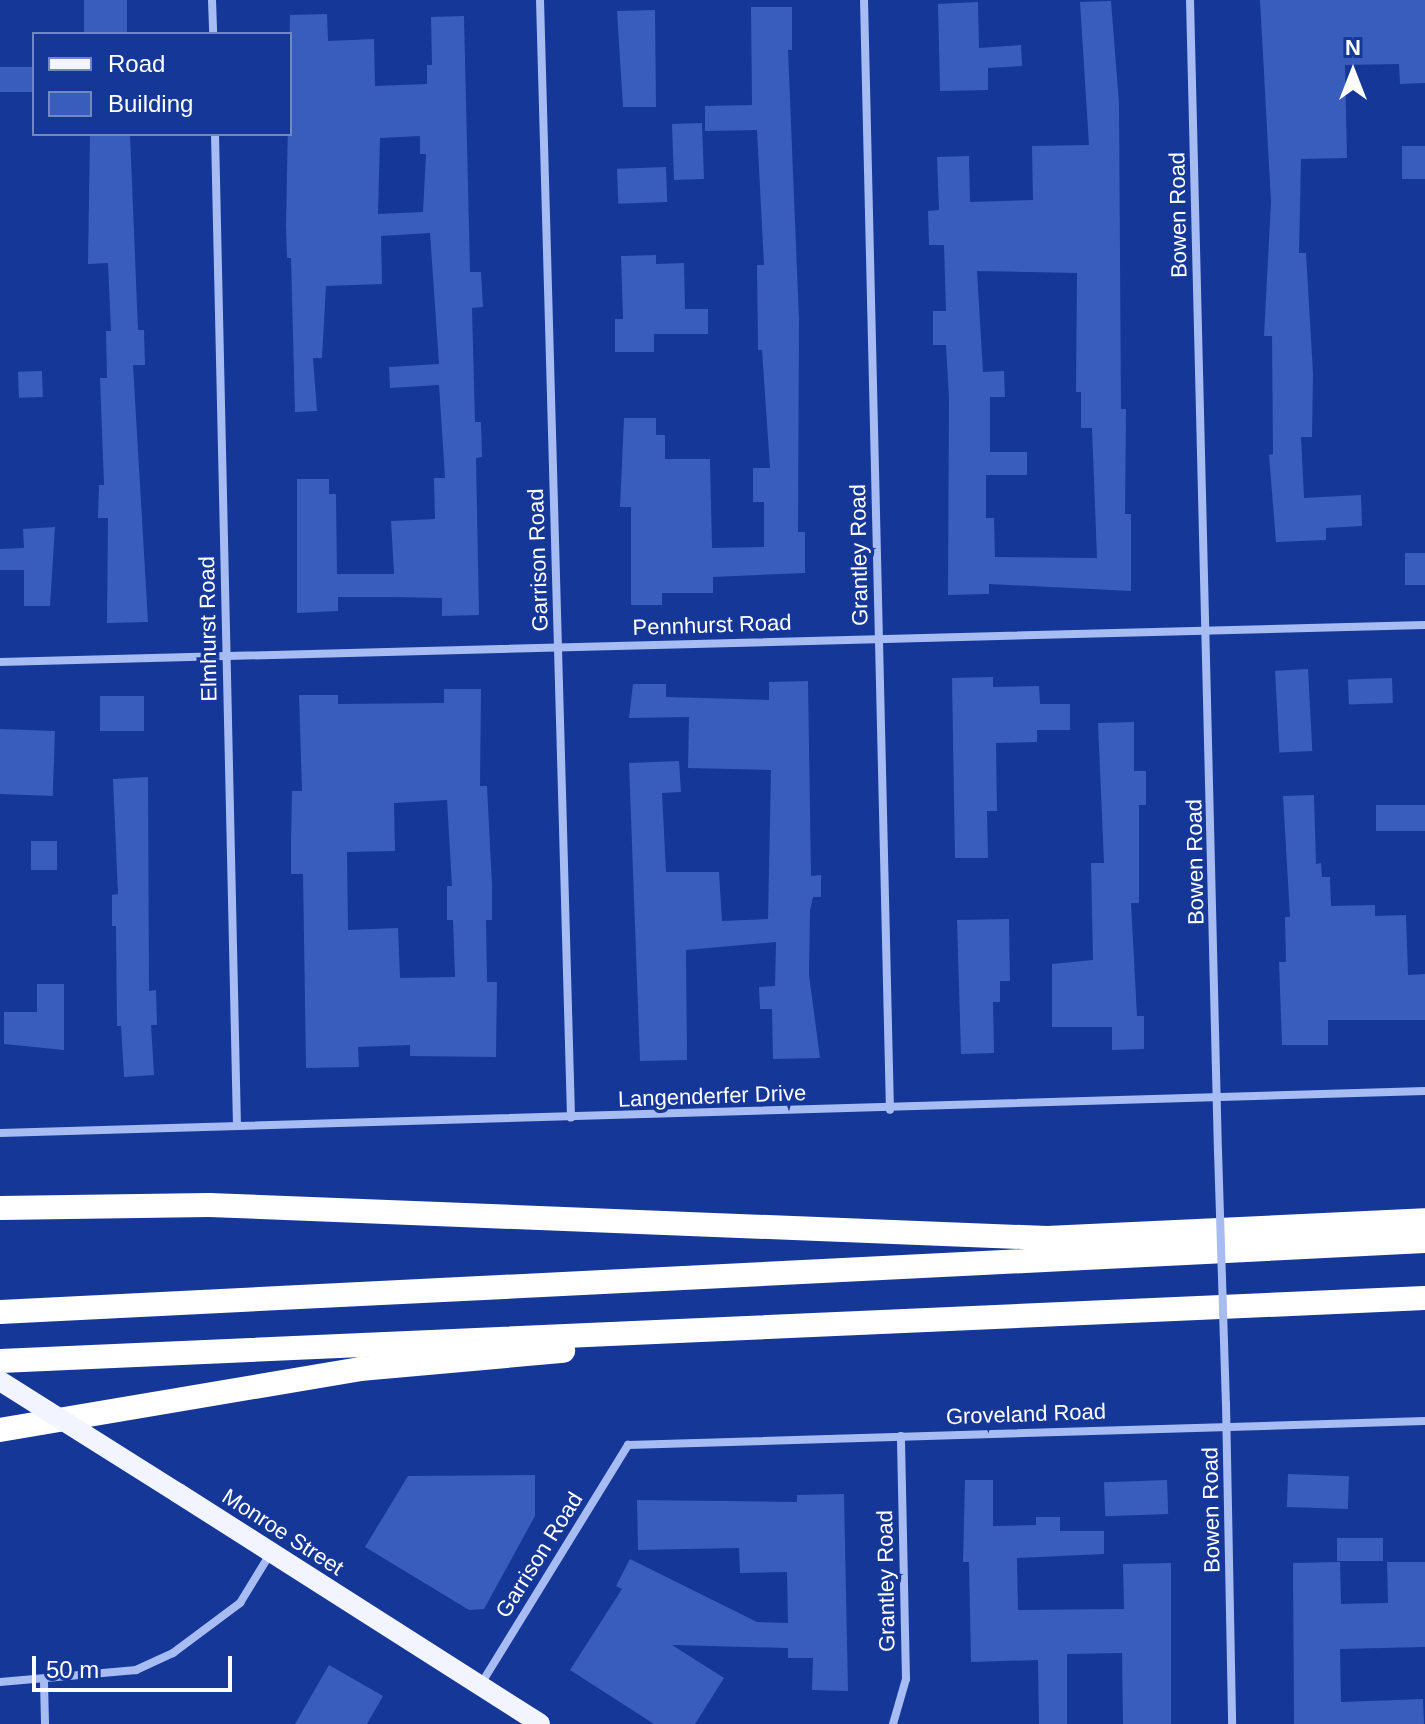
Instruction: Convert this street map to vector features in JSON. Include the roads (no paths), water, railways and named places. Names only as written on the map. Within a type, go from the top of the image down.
[{"type":"highway","points":[[0,1208],[209,1205],[1047,1238],[1425,1220]]},
{"type":"highway","points":[[0,1312],[1425,1241]]},
{"type":"highway","points":[[0,1361],[1425,1298]]},
{"type":"highway","points":[[0,1430],[360,1369],[924,1320]]},
{"type":"main road","name":"Monroe Street","points":[[0,1381],[540,1724]]},
{"type":"street","points":[[212,0],[213,32]]},
{"type":"street","name":"Garrison Road","points":[[540,0],[571,1118]]},
{"type":"street","name":"Grantley Road","points":[[864,0],[890,1110]]},
{"type":"street","name":"Bowen Road","points":[[1190,0],[1232,1724]]},
{"type":"street","name":"Elmhurst Road","points":[[215,136],[237,1124]]},
{"type":"street","name":"Pennhurst Road","points":[[0,662],[1425,625]]},
{"type":"street","name":"Langenderfer Drive","points":[[0,1133],[237,1124],[890,1110],[1425,1091]]},
{"type":"street","name":"Groveland Road","points":[[628,1445],[1425,1421]]},
{"type":"street","name":"Grantley Road","points":[[893,1724],[906,1679],[901,1436]]},
{"type":"street","name":"Garrison Road","points":[[481,1684],[628,1445]]},
{"type":"street","points":[[0,1682],[44,1682],[136,1670],[173,1653],[240,1603],[271,1554]]},
{"type":"street","points":[[44,1682],[45,1724]]}]
